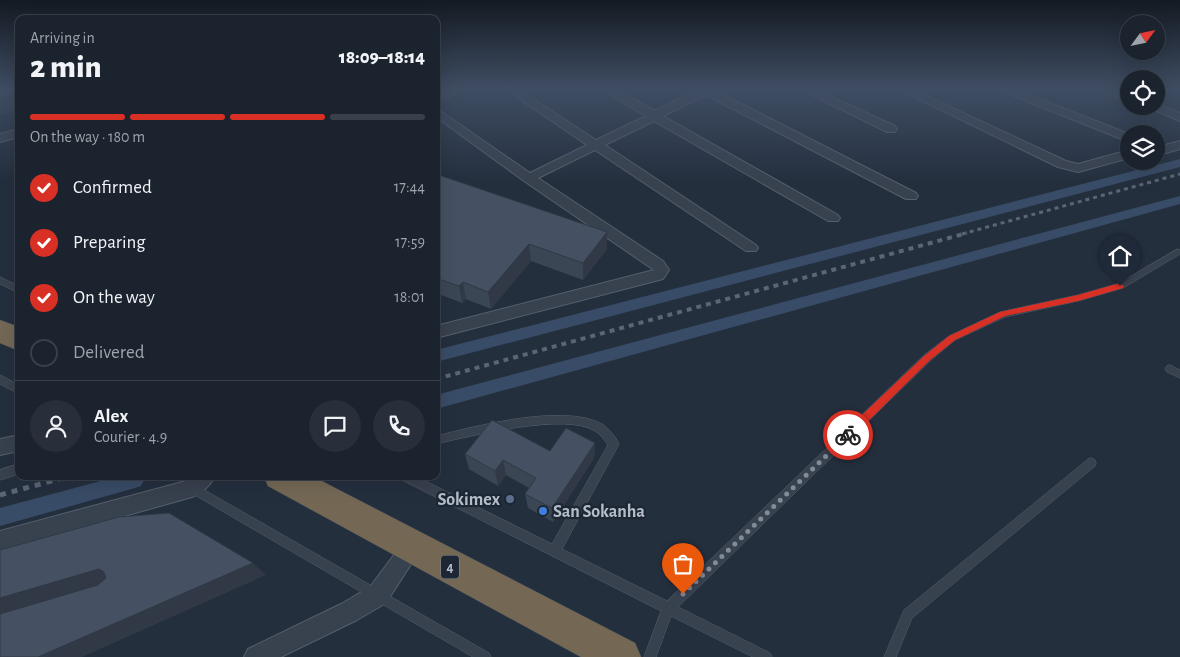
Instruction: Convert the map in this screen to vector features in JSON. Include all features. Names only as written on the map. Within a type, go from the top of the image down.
[{"type":"highway","points":[[0,330],[15,338]]},
{"type":"highway","name":"4","points":[[287,480],[621,657]]},
{"type":"street","points":[[440,331],[658,275],[662,270],[658,265],[529,178],[449,120]]},
{"type":"street","points":[[558,120],[751,248]]},
{"type":"street","points":[[529,178],[647,120]]},
{"type":"street","points":[[660,120],[833,218]]},
{"type":"street","points":[[765,120],[911,196]]},
{"type":"street","points":[[871,120],[891,129]]},
{"type":"street","points":[[969,120],[1062,164],[1078,168],[1120,156]]},
{"type":"street","points":[[1083,120],[1120,134]]},
{"type":"street","points":[[0,138],[15,134]]},
{"type":"street","points":[[1165,148],[1180,145]]},
{"type":"street","points":[[0,447],[15,444]]},
{"type":"street","points":[[0,541],[198,482]]},
{"type":"street","points":[[256,657],[350,612],[378,594],[412,547]]},
{"type":"lane","points":[[650,657],[668,608],[927,358],[952,338],[1003,314],[1078,298],[1120,286],[1178,252]]},
{"type":"lane","points":[[0,280],[15,288]]},
{"type":"lane","points":[[1170,369],[1180,374]]},
{"type":"lane","points":[[0,380],[15,388]]},
{"type":"lane","points":[[440,439],[480,429],[562,420],[581,420],[598,427],[614,444],[555,551]]},
{"type":"lane","points":[[890,657],[908,614],[1091,464]]},
{"type":"lane","points":[[0,474],[15,470]]},
{"type":"lane","points":[[412,480],[766,657]]},
{"type":"lane","points":[[198,482],[378,594],[485,657]]},
{"type":"building","points":[[440,175],[607,232],[583,263],[529,244],[488,292],[463,282],[459,286],[440,279]]},
{"type":"building","points":[[492,420],[550,451],[566,428],[595,443],[552,508],[525,494],[536,478],[503,460],[495,471],[465,454]]},
{"type":"building","points":[[169,513],[253,563],[38,657],[0,657],[0,614],[98,585],[106,578],[104,572],[99,569],[0,598],[0,550],[119,517]]},
{"type":"waterway","points":[[440,355],[1180,163]]},
{"type":"waterway","points":[[440,401],[1180,200]]},
{"type":"waterway","points":[[0,517],[135,480]]},
{"type":"railway","points":[[962,234],[1180,174]]},
{"type":"railway","points":[[440,378],[967,233]]},
{"type":"railway","points":[[0,495],[55,480]]},
{"type":"way so far","points":[[683,594],[848,435]]},
{"type":"place","name":"Sokimex","points":[[510,499]]},
{"type":"place","name":"San Sokanha","points":[[543,511]]},
{"type":"route","points":[[848,435],[927,358],[952,338],[1003,314],[1078,298],[1120,286]]}]
